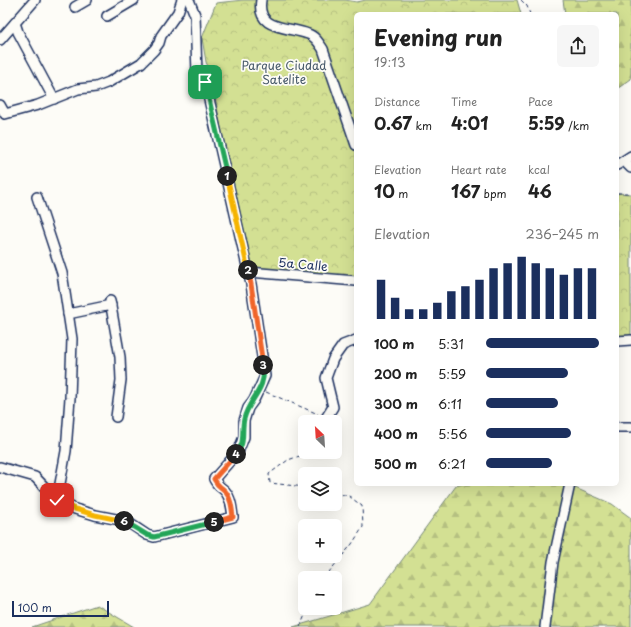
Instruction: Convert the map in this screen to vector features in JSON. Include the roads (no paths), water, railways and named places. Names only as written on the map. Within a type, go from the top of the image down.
[{"type":"street","points":[[0,40],[35,0]]},
{"type":"street","points":[[75,7],[87,0]]},
{"type":"street","points":[[107,16],[134,0]]},
{"type":"street","points":[[0,105],[5,114],[38,105],[78,89],[96,87],[109,82],[141,63],[157,47],[161,36],[178,12],[182,0]]},
{"type":"street","points":[[0,467],[35,477],[57,500],[75,509],[95,515],[126,521],[147,535],[154,537],[233,517],[231,502],[225,491],[218,487],[214,479],[238,452],[244,437],[244,421],[248,408],[260,389],[265,376],[249,272],[205,82],[197,73],[195,15],[189,0]]},
{"type":"street","points":[[261,0],[260,8],[264,19],[274,26],[309,34],[315,38],[323,49],[354,139]]},
{"type":"street","points":[[15,23],[18,32],[54,99]]},
{"type":"street","points":[[624,160],[631,168]]},
{"type":"street","points":[[37,197],[62,272],[72,339],[66,451],[57,500]]},
{"type":"street","name":"5a Calle","points":[[249,272],[354,281]]},
{"type":"street","points":[[68,314],[111,303],[120,357],[121,380],[116,417]]},
{"type":"street","points":[[619,340],[631,340]]},
{"type":"street","points":[[328,415],[333,407],[326,378],[332,359],[343,345],[354,341]]},
{"type":"street","points":[[619,427],[631,427]]},
{"type":"street","points":[[545,627],[553,562],[570,486]]},
{"type":"park label","name":"Parque Ciudad Satelite","points":[[284,73]]}]
